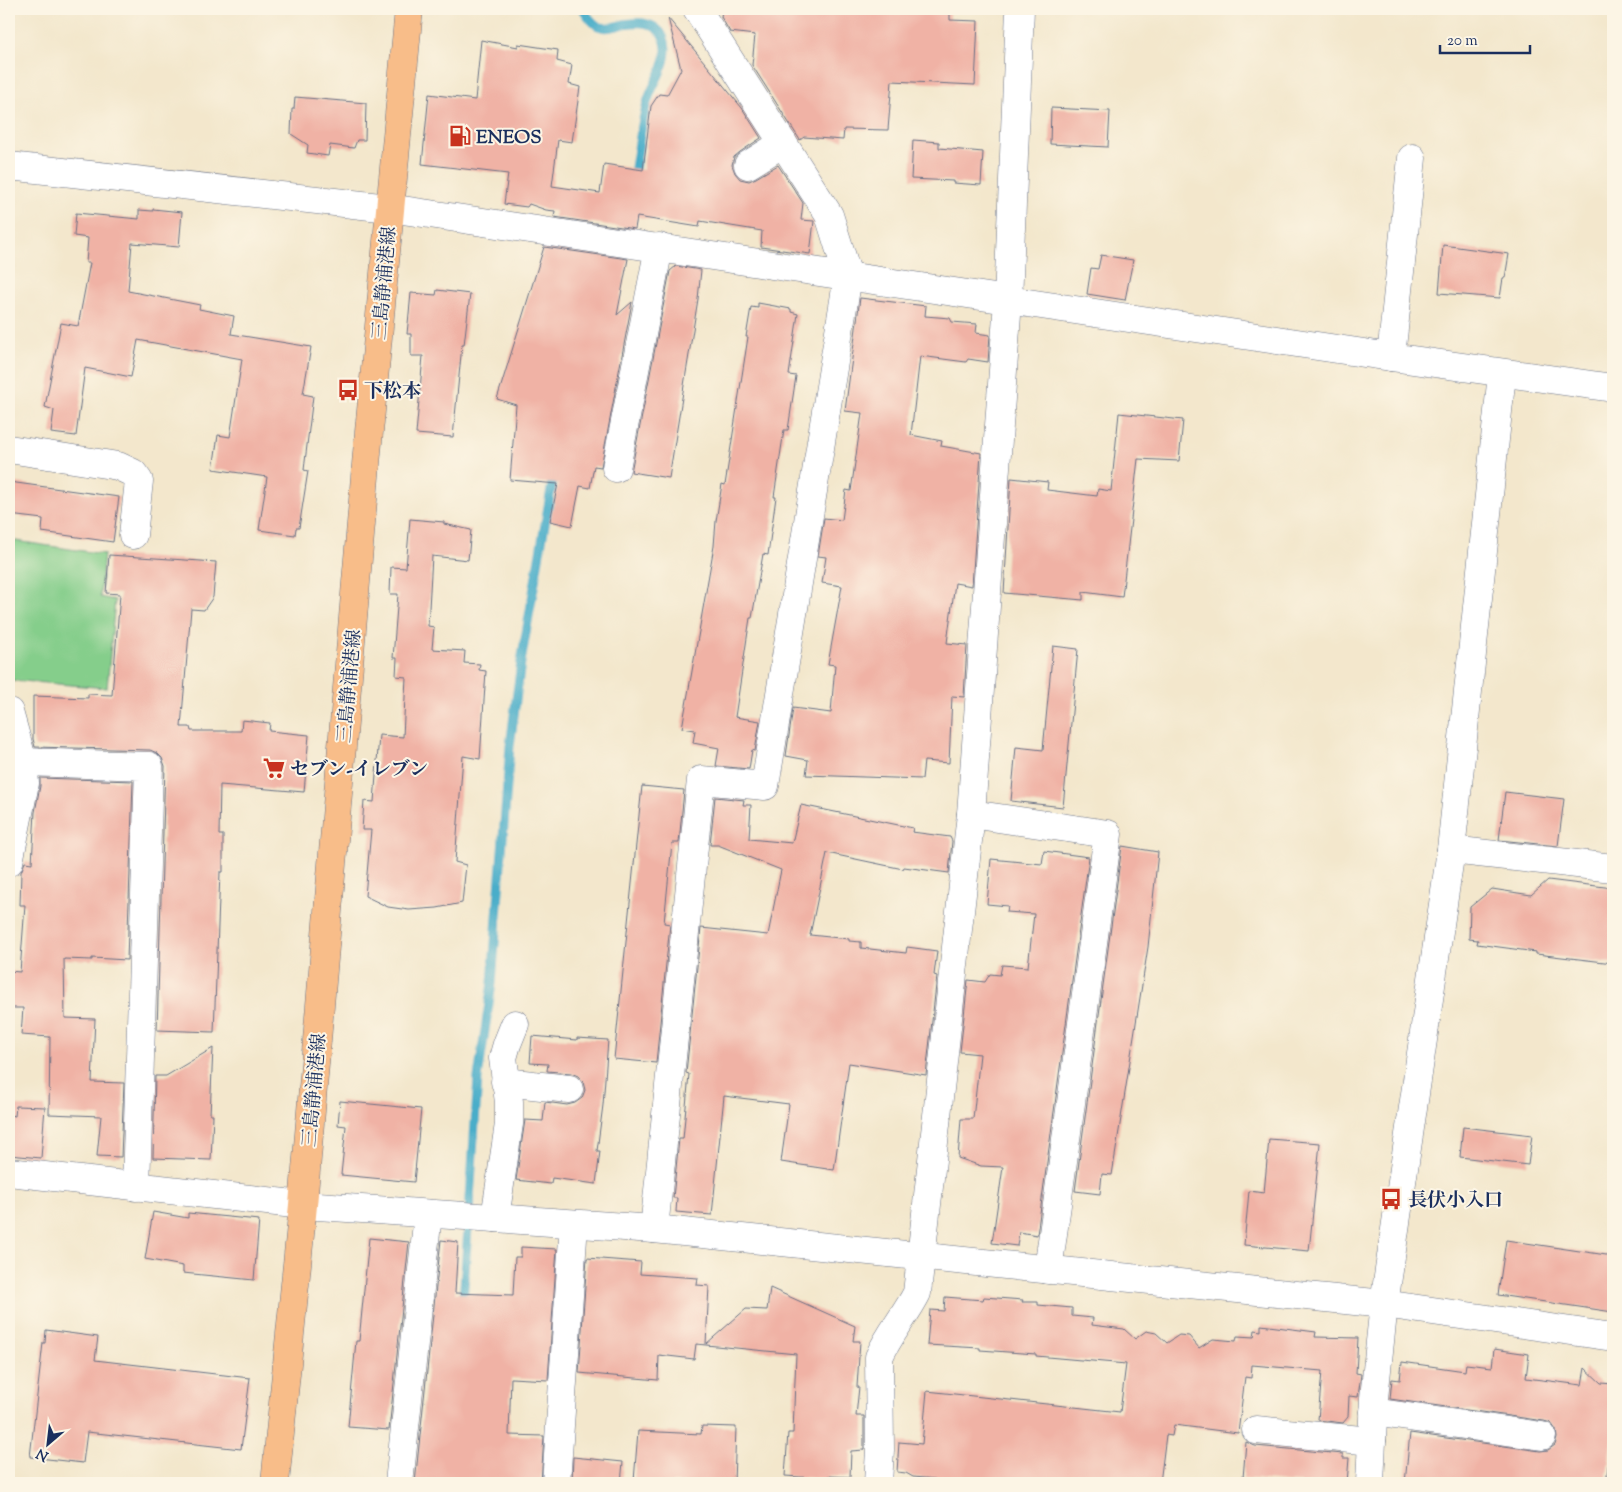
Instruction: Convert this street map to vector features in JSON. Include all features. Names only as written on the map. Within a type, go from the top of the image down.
[{"type":"main road","name":"三島静浦港線","points":[[275,1483],[303,1205],[389,208],[410,9]]},
{"type":"street","points":[[654,1230],[702,780],[766,786],[848,276],[829,214],[697,9]]},
{"type":"street","points":[[878,1483],[880,1450],[879,1357],[917,1293],[972,814],[1008,301],[1020,9]]},
{"type":"street","points":[[748,165],[784,143]]},
{"type":"street","points":[[1391,357],[1412,158]]},
{"type":"street","points":[[9,166],[389,208],[1502,374],[1613,388]]},
{"type":"street","points":[[616,468],[659,247]]},
{"type":"street","points":[[1370,1483],[1374,1412],[1384,1304],[1451,850],[1502,374]]},
{"type":"street","points":[[9,450],[118,466],[133,473],[139,481],[133,535]]},
{"type":"street","points":[[9,862],[25,783],[23,762],[10,712]]},
{"type":"street","points":[[23,762],[149,766],[136,1187]]},
{"type":"street","points":[[972,814],[1108,834],[1048,1270]]},
{"type":"street","points":[[1451,850],[1613,868]]},
{"type":"street","points":[[494,1218],[509,1124],[510,1102],[505,1082],[503,1058],[515,1024]]},
{"type":"street","points":[[505,1082],[569,1089]]},
{"type":"street","points":[[9,1172],[303,1205],[654,1230],[1384,1304],[1613,1337]]},
{"type":"street","points":[[399,1483],[428,1214]]},
{"type":"street","points":[[556,1483],[574,1224]]},
{"type":"street","points":[[1374,1412],[1542,1436]]},
{"type":"street","points":[[1256,1430],[1372,1441]]},
{"type":"green space","points":[[9,540],[104,554],[100,597],[115,600],[107,688],[9,680]]},
{"type":"building","points":[[722,9],[950,9],[950,20],[978,21],[975,85],[892,81],[888,130],[844,129],[843,140],[804,137],[800,140],[752,65],[755,35],[730,32],[721,17]]},
{"type":"building","points":[[668,18],[742,108],[761,138],[734,157],[732,165],[735,173],[740,179],[749,181],[778,165],[803,203],[801,220],[814,221],[810,254],[761,247],[762,231],[700,221],[699,227],[637,217],[635,229],[554,217],[555,211],[529,204],[527,207],[504,204],[508,174],[422,164],[429,94],[475,100],[481,40],[518,47],[518,44],[558,50],[557,61],[572,65],[569,84],[580,87],[572,142],[558,140],[552,186],[600,193],[604,164],[643,170],[651,106],[659,94],[667,95],[681,69]]},
{"type":"building","points":[[295,97],[366,103],[365,140],[357,140],[354,148],[330,145],[328,156],[307,153],[308,145],[291,134],[292,109],[294,109]]},
{"type":"building","points":[[1051,108],[1110,111],[1108,147],[1050,144]]},
{"type":"building","points":[[913,140],[939,142],[939,148],[983,152],[981,185],[953,183],[953,181],[911,179]]},
{"type":"building","points":[[153,209],[182,212],[179,247],[132,243],[128,291],[200,305],[199,309],[234,316],[231,334],[311,347],[303,394],[313,396],[304,470],[308,471],[299,528],[296,528],[295,535],[259,530],[267,477],[213,469],[218,435],[230,437],[242,359],[138,340],[131,377],[85,368],[76,436],[51,433],[54,410],[45,407],[61,323],[78,326],[90,263],[86,263],[88,238],[74,236],[76,213],[139,219],[139,210],[153,211]]},
{"type":"building","points":[[1443,245],[1509,254],[1500,298],[1439,293]]},
{"type":"building","points":[[544,247],[628,259],[617,315],[632,302],[601,467],[594,466],[590,488],[580,486],[572,526],[550,521],[558,484],[510,480],[516,405],[497,399]]},
{"type":"building","points":[[1101,255],[1133,260],[1125,300],[1087,294],[1091,268],[1098,269]]},
{"type":"building","points":[[676,266],[701,270],[669,478],[631,472],[670,271]]},
{"type":"building","points":[[437,290],[470,294],[464,345],[462,345],[453,437],[416,434],[423,356],[411,356],[411,334],[407,334],[411,293],[436,295]]},
{"type":"building","points":[[860,298],[926,306],[925,316],[950,318],[952,322],[977,324],[976,333],[990,335],[988,362],[968,359],[966,362],[920,356],[911,435],[942,441],[941,446],[981,453],[972,586],[955,583],[947,643],[967,645],[964,697],[952,696],[949,763],[924,761],[922,779],[806,775],[808,760],[786,756],[793,708],[831,713],[835,665],[828,664],[842,586],[822,583],[826,557],[818,556],[824,518],[842,520],[846,490],[851,491],[862,413],[845,411]]},
{"type":"building","points":[[758,303],[791,309],[791,312],[798,314],[789,375],[796,376],[788,430],[784,430],[768,555],[763,554],[752,618],[750,618],[735,717],[760,721],[755,751],[752,750],[749,769],[716,766],[719,748],[693,743],[695,730],[682,728],[714,546],[722,484],[725,485],[751,307],[758,308]]},
{"type":"building","points":[[1119,413],[1183,420],[1179,461],[1138,459],[1122,597],[1083,592],[1083,600],[1004,593],[1011,478],[1048,482],[1047,490],[1097,496],[1098,489],[1111,491]]},
{"type":"building","points":[[9,482],[119,497],[113,542],[42,532],[43,519],[9,515]]},
{"type":"building","points":[[410,519],[444,522],[444,524],[471,530],[468,560],[432,556],[428,626],[434,627],[432,649],[465,651],[464,663],[480,664],[479,670],[486,671],[480,759],[463,756],[455,862],[466,865],[462,903],[437,908],[409,910],[388,907],[365,896],[371,830],[362,830],[364,801],[374,802],[379,735],[403,737],[406,677],[396,676],[397,658],[393,658],[398,594],[390,594],[391,567],[406,568]]},
{"type":"building","points":[[109,555],[216,562],[213,597],[204,610],[191,609],[181,727],[190,727],[191,731],[241,731],[242,720],[270,723],[269,731],[309,735],[304,792],[220,785],[219,835],[223,835],[223,872],[220,872],[214,1032],[157,1030],[165,766],[162,758],[150,750],[35,747],[33,739],[33,696],[88,698],[88,694],[112,695],[120,594],[106,593]]},
{"type":"building","points":[[1053,646],[1078,649],[1063,807],[1011,801],[1016,747],[1043,750]]},
{"type":"building","points":[[40,778],[133,781],[127,960],[64,959],[65,1018],[95,1019],[92,1082],[124,1083],[121,1157],[97,1156],[101,1116],[49,1114],[50,1037],[21,1035],[23,1008],[9,1008],[9,971],[20,972],[25,905],[20,905],[21,872],[25,862],[32,863],[35,812]]},
{"type":"building","points":[[642,786],[684,790],[679,843],[672,843],[664,923],[670,924],[656,1063],[614,1059]]},
{"type":"building","points":[[1505,792],[1564,799],[1558,846],[1499,840]]},
{"type":"building","points":[[715,797],[744,800],[743,805],[751,805],[749,839],[792,843],[801,805],[913,828],[912,832],[950,837],[952,841],[949,873],[904,867],[903,869],[827,853],[810,935],[861,942],[861,948],[906,953],[907,947],[937,951],[934,975],[937,976],[926,1075],[849,1063],[834,1170],[781,1162],[789,1104],[724,1096],[712,1215],[676,1212],[677,1198],[673,1198],[679,1139],[683,1139],[689,1074],[686,1073],[701,928],[768,935],[781,870],[718,845],[710,845]]},
{"type":"building","points":[[1122,846],[1158,852],[1148,947],[1112,1175],[1102,1174],[1100,1194],[1075,1191]]},
{"type":"building","points":[[1044,851],[1089,857],[1037,1235],[1019,1232],[1017,1246],[992,1243],[1003,1167],[981,1166],[958,1158],[961,1119],[973,1119],[980,1054],[960,1052],[968,980],[985,982],[990,974],[1000,975],[1002,965],[1028,967],[1034,914],[1007,912],[1008,906],[987,904],[991,859],[1042,864]]},
{"type":"building","points":[[1548,880],[1613,888],[1613,963],[1536,954],[1536,952],[1477,944],[1478,940],[1469,939],[1470,907],[1492,889],[1531,895]]},
{"type":"building","points":[[532,1036],[577,1040],[577,1038],[608,1040],[597,1151],[600,1151],[596,1184],[552,1178],[551,1184],[516,1180],[525,1120],[543,1121],[545,1102],[567,1105],[575,1103],[582,1098],[585,1090],[583,1082],[578,1076],[571,1073],[547,1071],[548,1064],[530,1063]]},
{"type":"building","points":[[213,1048],[210,1115],[213,1115],[211,1160],[153,1158],[155,1076],[166,1076]]},
{"type":"building","points":[[340,1101],[421,1109],[414,1182],[341,1175],[346,1126],[338,1125]]},
{"type":"building","points":[[16,1106],[45,1107],[41,1158],[9,1155],[9,1115],[15,1116]]},
{"type":"building","points":[[1463,1127],[1532,1135],[1528,1165],[1460,1157]]},
{"type":"building","points":[[1269,1139],[1320,1143],[1309,1251],[1244,1245],[1249,1191],[1264,1193]]},
{"type":"building","points":[[153,1212],[188,1218],[188,1213],[259,1220],[254,1280],[183,1273],[183,1266],[145,1259]]},
{"type":"building","points":[[369,1238],[409,1242],[389,1430],[348,1427],[356,1341],[359,1341]]},
{"type":"building","points":[[441,1240],[458,1242],[455,1293],[513,1295],[515,1257],[521,1257],[521,1247],[557,1249],[548,1380],[511,1378],[509,1435],[544,1436],[541,1483],[415,1483]]},
{"type":"building","points":[[1506,1240],[1613,1256],[1613,1312],[1498,1295]]},
{"type":"building","points":[[587,1258],[641,1262],[640,1274],[698,1278],[697,1285],[709,1286],[706,1344],[746,1309],[767,1310],[770,1288],[855,1326],[853,1341],[860,1341],[856,1416],[864,1416],[864,1450],[851,1451],[850,1477],[828,1476],[828,1479],[785,1476],[788,1433],[793,1433],[796,1354],[696,1344],[694,1359],[659,1355],[658,1380],[579,1373]]},
{"type":"building","points":[[945,1297],[983,1300],[984,1297],[1023,1300],[1022,1302],[1038,1302],[1038,1305],[1072,1308],[1072,1316],[1093,1318],[1092,1325],[1124,1329],[1135,1339],[1146,1331],[1156,1333],[1167,1343],[1179,1335],[1189,1336],[1199,1348],[1213,1339],[1236,1341],[1237,1336],[1254,1337],[1255,1330],[1261,1331],[1261,1325],[1316,1332],[1315,1337],[1358,1338],[1356,1373],[1361,1374],[1358,1397],[1349,1396],[1348,1417],[1343,1423],[1318,1420],[1322,1371],[1252,1365],[1251,1378],[1245,1377],[1238,1433],[1174,1425],[1172,1436],[1166,1435],[1160,1483],[935,1483],[935,1479],[913,1477],[906,1473],[897,1472],[899,1442],[922,1444],[927,1391],[1120,1412],[1126,1364],[980,1350],[980,1348],[927,1345],[930,1310],[944,1311]]},
{"type":"building","points":[[46,1330],[98,1337],[95,1360],[250,1378],[241,1449],[87,1432],[83,1463],[30,1457]]},
{"type":"building","points":[[1494,1349],[1529,1354],[1526,1378],[1582,1385],[1585,1368],[1601,1383],[1613,1384],[1613,1434],[1606,1483],[1405,1483],[1410,1433],[1540,1451],[1548,1450],[1555,1445],[1557,1438],[1556,1430],[1551,1423],[1544,1421],[1390,1399],[1392,1379],[1400,1380],[1402,1362],[1465,1371],[1466,1364],[1492,1367]]},
{"type":"building","points":[[702,1426],[736,1427],[734,1483],[634,1481],[638,1431],[701,1434]]},
{"type":"building","points":[[1246,1442],[1255,1446],[1343,1454],[1343,1458],[1349,1458],[1347,1483],[1296,1483],[1243,1478]]},
{"type":"building","points":[[573,1457],[623,1462],[621,1483],[572,1483]]},
{"type":"waterway","points":[[583,9],[593,22],[602,27],[632,23],[651,25],[660,31],[665,42],[664,63],[649,96],[633,179]]},
{"type":"waterway","points":[[463,1303],[478,1078],[492,983],[510,746],[521,662],[554,472]]},
{"type":"place","name":"ENEOS","points":[[460,136]]},
{"type":"place","name":"下松本","points":[[348,390]]},
{"type":"place","name":"セブン-イレブン","points":[[274,768]]},
{"type":"place","name":"長伏小入口","points":[[1391,1199]]}]
